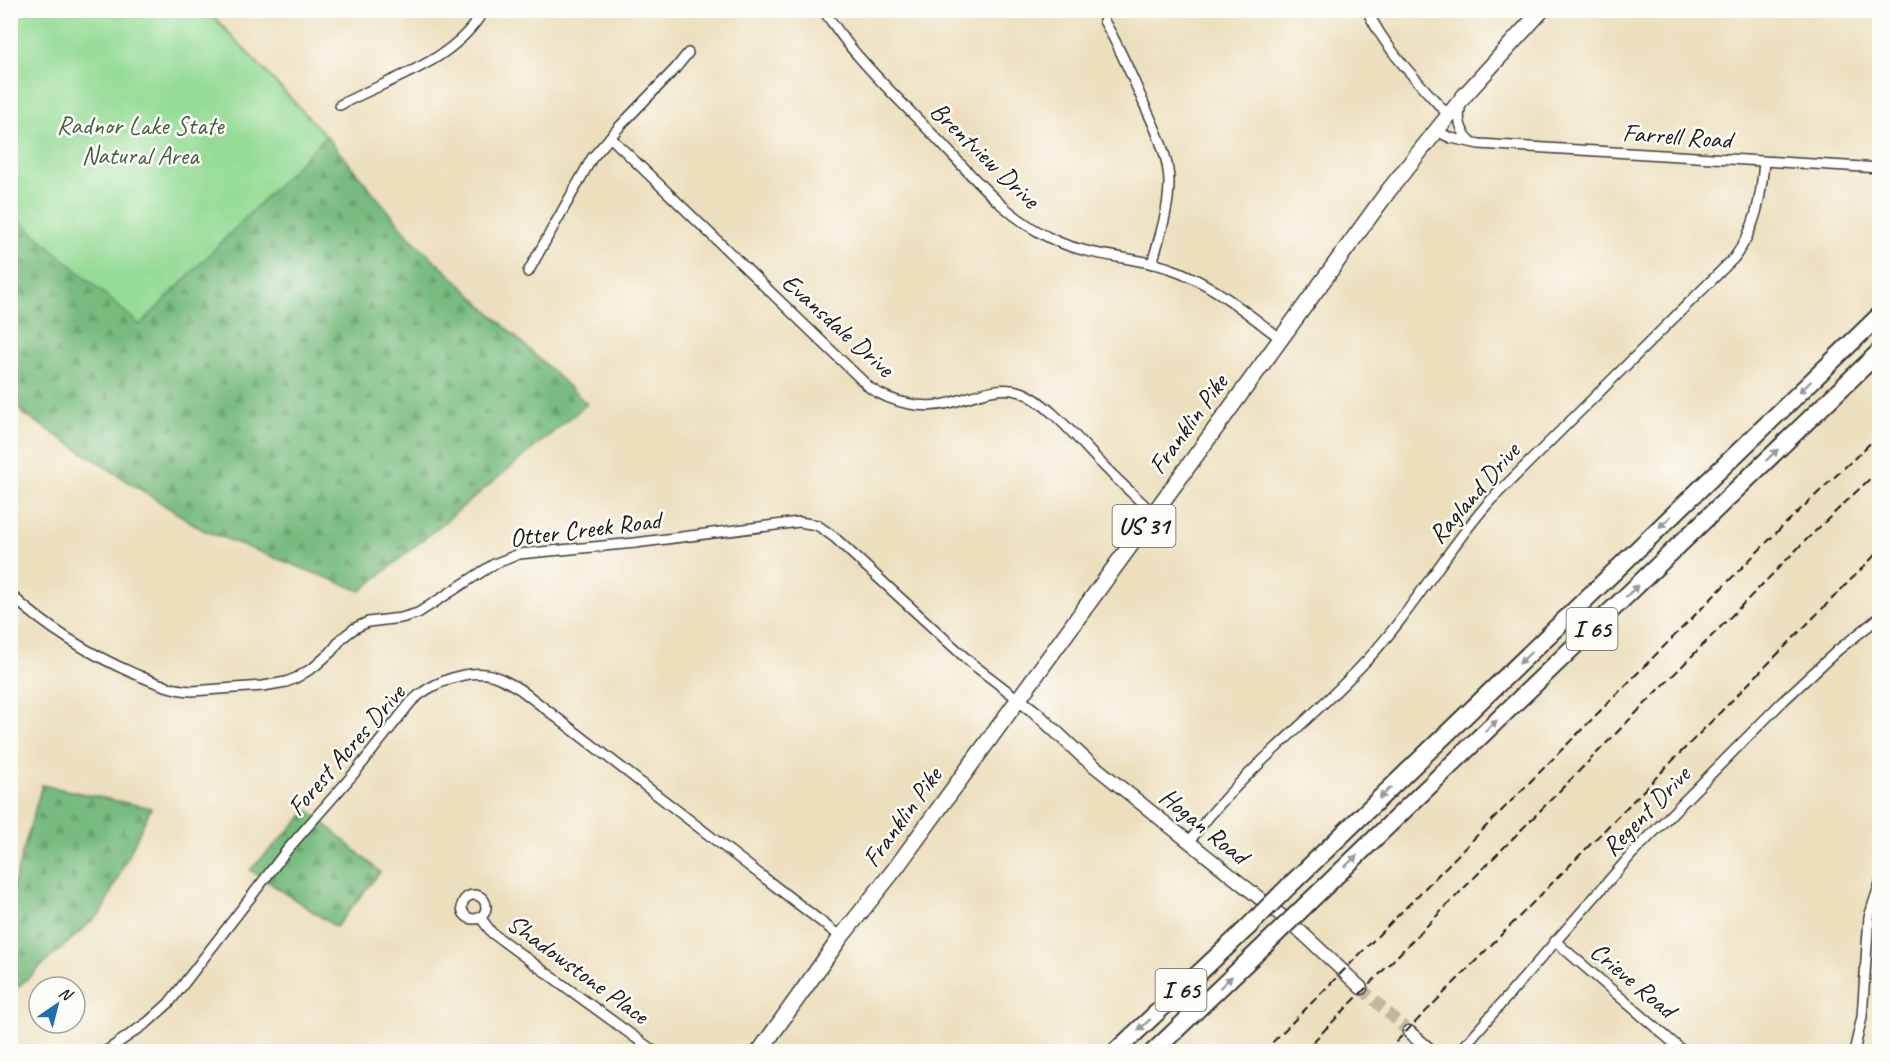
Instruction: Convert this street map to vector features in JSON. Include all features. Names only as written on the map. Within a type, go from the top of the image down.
[{"type":"highway","name":"I 65","points":[[1115,1052],[1247,928],[1880,315]]},
{"type":"highway","name":"I 65","points":[[1153,1052],[1880,351]]},
{"type":"main road","name":"Franklin Pike","points":[[759,1052],[841,937],[895,869],[1389,190],[1465,95],[1542,10]]},
{"type":"street","points":[[340,105],[437,58],[457,43],[484,10]]},
{"type":"street","name":"Brentview Drive","points":[[823,10],[877,78],[996,200],[1021,221],[1053,240],[1074,248],[1177,271],[1203,283],[1280,338]]},
{"type":"street","points":[[1367,10],[1393,53],[1448,115]]},
{"type":"street","points":[[1104,21],[1118,46],[1149,116],[1161,144],[1168,170],[1167,201],[1152,264]]},
{"type":"street","points":[[528,272],[586,167],[610,137],[688,53]]},
{"type":"street","points":[[1465,95],[1459,118],[1463,133],[1473,142]]},
{"type":"street","name":"Farrell Road","points":[[1436,131],[1451,138],[1473,142],[1537,148],[1880,168]]},
{"type":"street","name":"Evansdale Drive","points":[[610,137],[870,388],[892,399],[921,406],[949,404],[998,390],[1017,391],[1028,395],[1049,411],[1153,513]]},
{"type":"street","name":"Ragland Drive","points":[[1189,842],[1232,790],[1338,690],[1369,657],[1468,526],[1491,500],[1734,258],[1755,219],[1762,192],[1764,162]]},
{"type":"street","name":"Otter Creek Road","points":[[10,594],[32,613],[75,643],[159,684],[192,691],[263,686],[286,682],[304,674],[355,628],[368,622],[401,618],[424,610],[508,557],[530,552],[635,543],[806,522],[817,525],[834,537],[971,663],[1018,699]]},
{"type":"street","name":"Regent Drive","points":[[1459,1052],[1632,854],[1782,702],[1838,650],[1880,616]]},
{"type":"street","name":"Forest Acres Drive","points":[[105,1052],[148,1022],[169,1003],[294,842],[357,770],[411,702],[436,685],[469,675],[495,676],[521,690],[841,937]]},
{"type":"street","name":"Hogan Road","points":[[1018,699],[1083,757],[1298,929],[1361,988]]},
{"type":"street","points":[[1854,1052],[1862,1017],[1869,917],[1880,883]]},
{"type":"street","name":"Shadowstone Place","points":[[480,917],[492,933],[655,1052]]},
{"type":"street","name":"Crieve Road","points":[[1554,941],[1684,1052]]},
{"type":"street","points":[[1408,1032],[1432,1052]]},
{"type":"green space","name":"Radnor Lake State Natural Area","points":[[11,10],[208,11],[326,136],[140,325],[11,213]]},
{"type":"green space","points":[[215,10],[214,17],[326,136],[411,238],[587,404],[361,591],[203,530],[22,413],[11,394],[11,11]]},
{"type":"green space","points":[[42,785],[151,808],[101,913],[31,975],[27,975],[27,979],[11,993],[11,893]]},
{"type":"green space","points":[[309,810],[380,872],[336,927],[250,870]]},
{"type":"tunnel","points":[[1361,988],[1409,1032]]},
{"type":"railway","points":[[1263,1052],[1782,527],[1880,434]]},
{"type":"railway","points":[[1303,1052],[1804,542],[1880,469]]},
{"type":"railway","points":[[1386,1052],[1880,550]]}]
